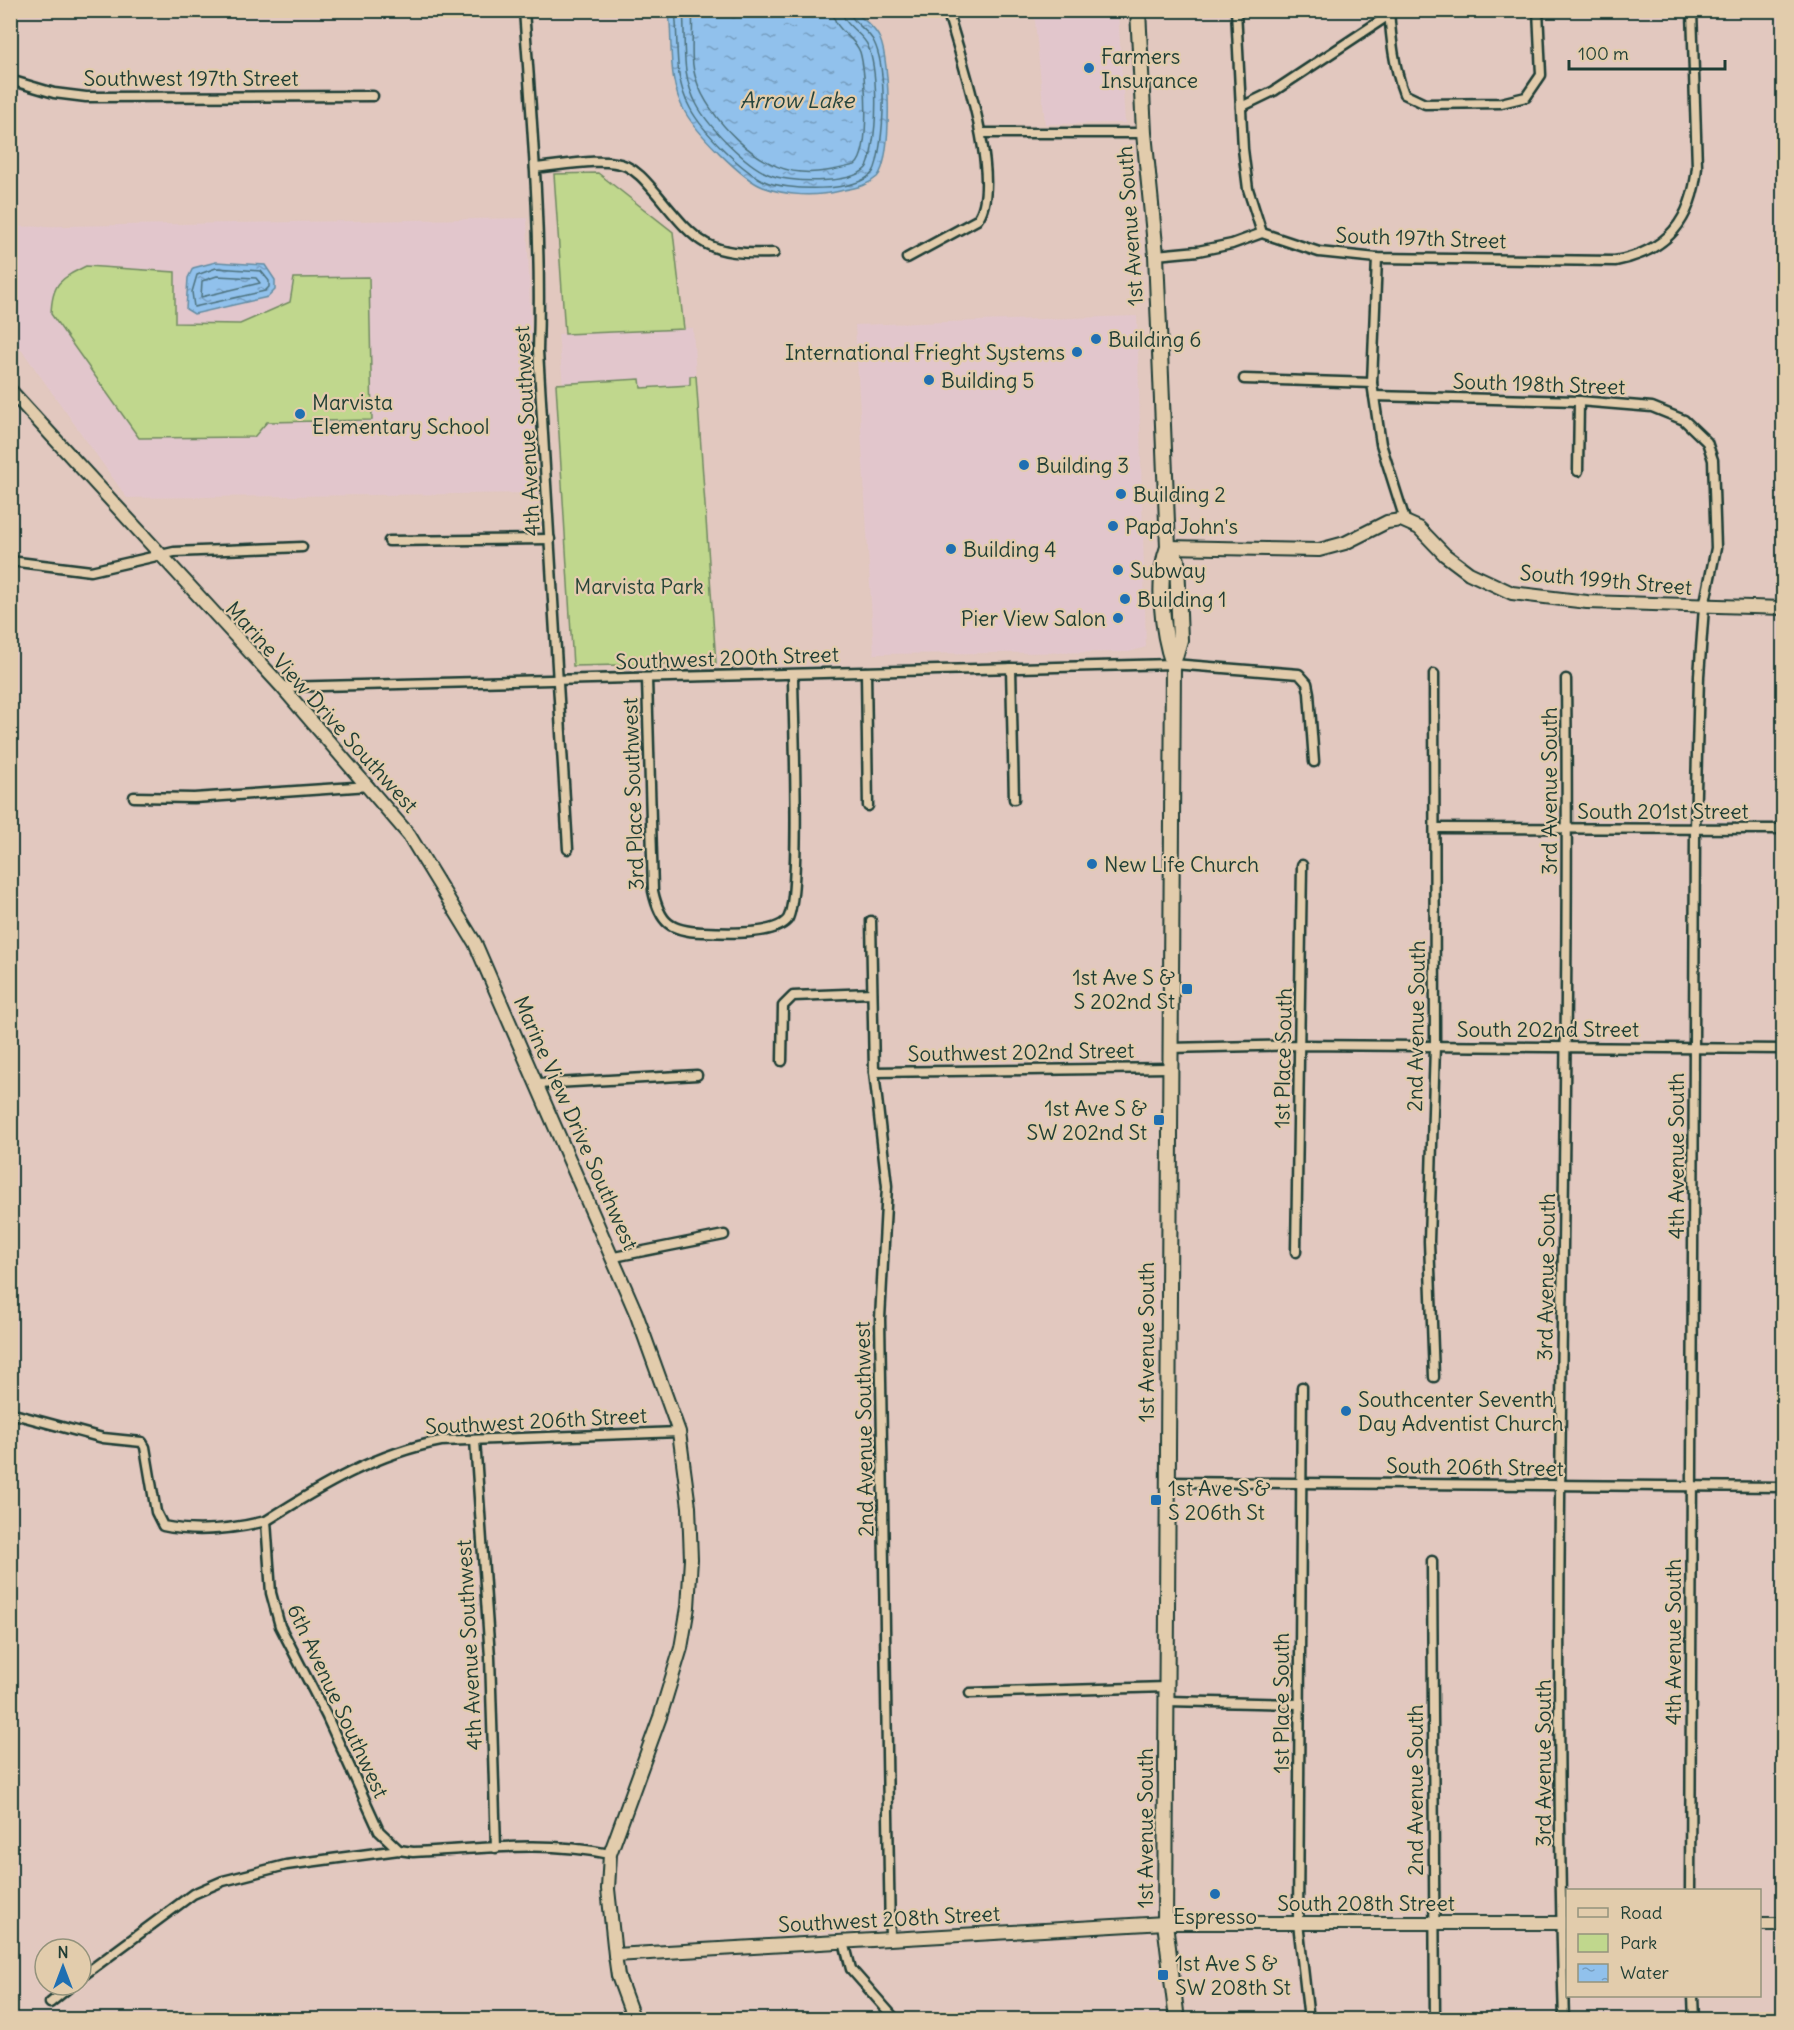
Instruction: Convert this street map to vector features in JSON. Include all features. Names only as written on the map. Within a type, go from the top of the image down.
[{"type":"main road","name":"1st Avenue South","points":[[1138,10],[1144,133],[1156,255],[1168,547],[1177,560],[1180,640],[1173,664],[1166,1482],[1165,1923],[1178,2019]]},
{"type":"street","name":"4th Avenue Southwest","points":[[524,10],[535,168],[540,293],[538,351],[568,849]]},
{"type":"street","points":[[1156,255],[1209,249],[1262,233],[1248,189],[1236,10]]},
{"type":"street","points":[[1241,107],[1274,91],[1389,13],[1395,67],[1404,94],[1425,104],[1501,103],[1526,97],[1541,75],[1538,10]]},
{"type":"street","name":"South 197th Street","points":[[1262,233],[1319,252],[1377,258],[1615,261],[1636,257],[1654,250],[1678,224],[1695,190],[1697,167],[1692,10]]},
{"type":"street","points":[[907,258],[977,220],[982,213],[985,200],[982,133],[948,13]]},
{"type":"street","name":"Southwest 197th Street","points":[[10,80],[54,93],[86,97],[372,96]]},
{"type":"street","points":[[982,133],[1144,133]]},
{"type":"street","points":[[535,168],[605,162],[624,165],[639,173],[701,243],[735,254],[774,253]]},
{"type":"street","points":[[1168,547],[1319,550],[1345,543],[1387,522],[1405,520],[1381,444],[1372,383],[1377,258]]},
{"type":"street","points":[[1244,379],[1372,383]]},
{"type":"street","name":"Marine View Drive Southwest","points":[[10,390],[159,556],[282,687],[409,835],[475,943],[614,1257],[679,1432],[688,1507],[691,1559],[688,1608],[681,1648],[660,1717],[628,1797],[610,1854],[608,1889],[618,1976],[634,2019]]},
{"type":"street","name":"South 198th Street","points":[[1374,396],[1579,401],[1652,407],[1671,413],[1696,429]]},
{"type":"street","points":[[1578,471],[1579,401]]},
{"type":"street","name":"4th Avenue South","points":[[1690,1889],[1695,829],[1699,676],[1704,607],[1716,548],[1716,493],[1713,460],[1707,442],[1696,429]]},
{"type":"street","name":"South 199th Street","points":[[1405,520],[1419,528],[1445,555],[1469,573],[1512,593],[1587,602],[1784,608]]},
{"type":"street","points":[[389,541],[550,539]]},
{"type":"street","points":[[10,561],[91,571],[174,552],[302,547]]},
{"type":"street","name":"Southwest 200th Street","points":[[282,687],[1173,664],[1299,674],[1307,683],[1309,693],[1314,762]]},
{"type":"street","points":[[1011,668],[1014,799]]},
{"type":"street","points":[[866,672],[868,806]]},
{"type":"street","name":"2nd Avenue South","points":[[1434,674],[1435,1046],[1429,1241],[1434,1377]]},
{"type":"street","name":"3rd Place Southwest","points":[[647,679],[653,891],[657,909],[664,921],[673,928],[686,932],[758,931],[786,921],[792,908],[795,881],[793,675]]},
{"type":"street","name":"3rd Avenue South","points":[[1564,2019],[1561,1486],[1567,1047],[1566,679]]},
{"type":"street","points":[[134,797],[194,798],[369,786]]},
{"type":"street","name":"South 201st Street","points":[[1435,828],[1784,829]]},
{"type":"street","name":"1st Place South","points":[[1296,1252],[1302,1045],[1302,865]]},
{"type":"street","name":"2nd Avenue Southwest","points":[[871,921],[874,1072],[887,1186],[880,1319],[890,1938]]},
{"type":"street","points":[[782,1062],[783,1006],[788,999],[793,996],[872,993]]},
{"type":"street","name":"South 202nd Street","points":[[1169,1048],[1302,1045],[1784,1049]]},
{"type":"street","name":"Southwest 202nd Street","points":[[874,1072],[1169,1068]]},
{"type":"street","points":[[538,1084],[697,1075]]},
{"type":"street","points":[[614,1257],[724,1235]]},
{"type":"street","name":"1st Place South","points":[[1302,1387],[1298,1923],[1309,2019]]},
{"type":"street","name":"Southwest 206th Street","points":[[10,1413],[103,1438],[142,1442],[145,1447],[156,1512],[163,1526],[179,1529],[218,1528],[266,1521],[381,1457],[411,1447],[441,1441],[679,1432]]},
{"type":"street","name":"4th Avenue Southwest","points":[[475,1440],[490,1657],[496,1848]]},
{"type":"street","name":"South 206th Street","points":[[1166,1482],[1784,1487]]},
{"type":"street","name":"6th Avenue Southwest","points":[[266,1521],[271,1593],[280,1626],[327,1718],[379,1831],[399,1850]]},
{"type":"street","name":"2nd Avenue South","points":[[1432,1561],[1435,2019]]},
{"type":"street","points":[[970,1693],[1166,1694],[1299,1704]]},
{"type":"street","points":[[93,1968],[193,1894],[223,1881],[286,1865],[399,1850],[546,1845],[580,1847],[610,1854]]},
{"type":"street","name":"Southwest 208th Street","points":[[615,1955],[1165,1923]]},
{"type":"street","name":"South 208th Street","points":[[1165,1923],[1564,1923]]},
{"type":"street","points":[[1761,1924],[1784,1924]]},
{"type":"street","points":[[844,1942],[851,1969],[896,2019]]},
{"type":"street","points":[[50,2003],[57,1997]]},
{"type":"street","points":[[1693,1997],[1694,2019]]},
{"type":"shaded area","points":[[1034,11],[1118,11],[1125,123],[1045,124]]},
{"type":"shaded area","name":"Marvista Elementary School","points":[[527,218],[536,493],[127,498],[11,335],[10,227]]},
{"type":"shaded area","points":[[1137,316],[1146,647],[1129,652],[874,654],[855,325]]},
{"type":"shaded area","points":[[693,328],[696,376],[690,376],[691,385],[640,388],[639,379],[563,384],[558,334]]},
{"type":"green space","points":[[598,173],[673,232],[684,329],[565,334],[554,174]]},
{"type":"green space","points":[[86,266],[175,272],[175,323],[240,324],[290,302],[294,278],[369,277],[372,420],[267,422],[254,437],[139,438],[51,314],[53,295],[59,283]]},
{"type":"green space","name":"Marvista Park","points":[[690,376],[696,376],[716,663],[573,666],[556,384],[640,379],[641,388],[690,385]]},
{"type":"water","name":"Arrow Lake","points":[[851,10],[875,31],[883,50],[888,88],[888,132],[882,167],[877,177],[868,183],[830,193],[791,194],[763,187],[744,175],[721,154],[685,112],[675,88],[669,11]]},
{"type":"water","points":[[216,262],[265,265],[275,280],[275,290],[268,297],[194,314],[186,309],[188,278],[193,268]]},
{"type":"place","name":"Farmers Insurance","points":[[1089,68]]},
{"type":"place","name":"Building 6","points":[[1096,339]]},
{"type":"place","name":"International Frieght Systems","points":[[1077,352]]},
{"type":"place","name":"Building 5","points":[[929,380]]},
{"type":"place","name":"Marvista Elementary School","points":[[300,414]]},
{"type":"place","name":"Building 3","points":[[1024,465]]},
{"type":"place","name":"Building 2","points":[[1121,494]]},
{"type":"place","name":"Papa John's","points":[[1113,526]]},
{"type":"place","name":"Building 4","points":[[951,549]]},
{"type":"place","name":"Subway","points":[[1118,570]]},
{"type":"place","name":"Building 1","points":[[1125,599]]},
{"type":"place","name":"Pier View Salon","points":[[1118,618]]},
{"type":"place","name":"New Life Church","points":[[1092,864]]},
{"type":"place","name":"1st Ave S & S 202nd St","points":[[1187,989]]},
{"type":"place","name":"1st Ave S & SW 202nd St","points":[[1159,1120]]},
{"type":"place","name":"Southcenter Seventh Day Adventist Church","points":[[1346,1411]]},
{"type":"place","name":"1st Ave S & S 206th St","points":[[1156,1500]]},
{"type":"place","name":"Espresso","points":[[1215,1894]]},
{"type":"place","name":"1st Ave S & SW 208th St","points":[[1163,1975]]}]
